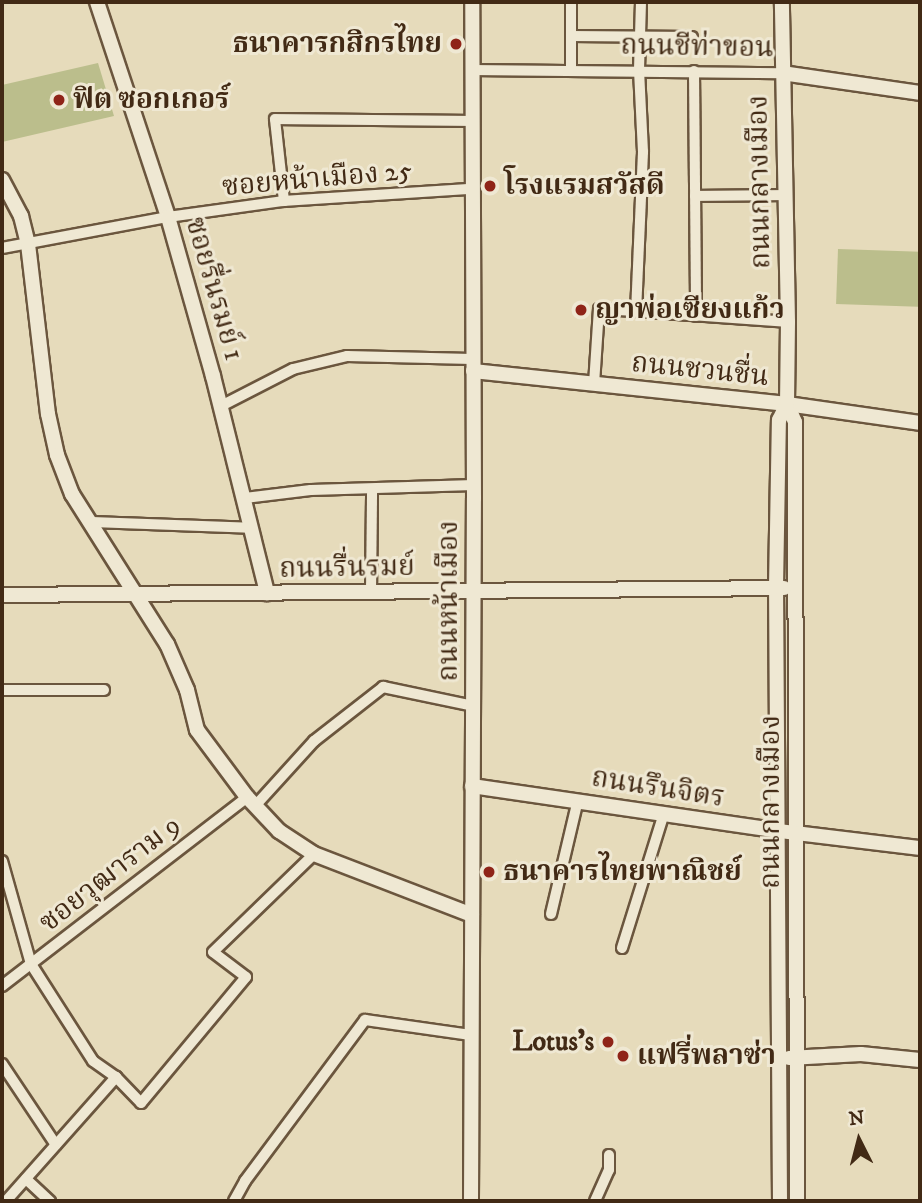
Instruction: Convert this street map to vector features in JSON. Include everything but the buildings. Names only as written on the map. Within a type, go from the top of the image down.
[{"type":"street","name":"ซอยรื่นรมย์ 1","points":[[97,2],[169,217],[221,406],[267,593]]},
{"type":"street","name":"ถนนหน้าเมือง","points":[[471,1201],[474,591],[472,2]]},
{"type":"street","points":[[571,2],[571,70]]},
{"type":"street","points":[[636,311],[643,152],[639,70],[641,2]]},
{"type":"street","name":"ถนนกลางเมือง","points":[[780,1201],[776,587],[779,420],[787,404],[788,322],[782,2]]},
{"type":"street","points":[[571,36],[692,37]]},
{"type":"street","name":"ถนนชีท่าขอน","points":[[471,70],[782,73],[920,93]]},
{"type":"street","points":[[694,71],[696,316]]},
{"type":"street","points":[[284,201],[275,120],[471,121]]},
{"type":"street","points":[[2,180],[21,216],[28,244],[48,414],[57,455],[72,494],[167,644],[187,690],[197,730],[251,801],[279,831],[314,854],[472,915]]},
{"type":"street","name":"ซอยหน้าเมือง 25","points":[[2,248],[169,217],[284,201],[471,189]]},
{"type":"street","points":[[695,196],[784,195]]},
{"type":"street","points":[[594,384],[599,309],[788,322]]},
{"type":"street","points":[[221,406],[293,369],[347,356],[473,365]]},
{"type":"street","name":"ถนนชวนชื่น","points":[[473,365],[594,384],[787,404],[920,423]]},
{"type":"street","name":"ถนนกลางเมือง","points":[[787,404],[796,422],[797,1201]]},
{"type":"street","points":[[244,498],[311,490],[474,485]]},
{"type":"street","points":[[371,592],[372,489]]},
{"type":"street","points":[[90,522],[252,528]]},
{"type":"street","name":"ถนนรื่นรมย์","points":[[2,595],[795,588]]},
{"type":"street","name":"ซอยวุฒาราม 9","points":[[2,986],[251,801],[314,741],[383,687],[473,706]]},
{"type":"street","points":[[2,690],[104,690]]},
{"type":"street","name":"ถนนรึนจิตร","points":[[472,786],[779,831],[920,848]]},
{"type":"street","points":[[551,914],[578,800]]},
{"type":"street","points":[[622,948],[664,813]]},
{"type":"street","points":[[2,861],[31,964],[93,1061],[116,1077],[141,1103],[246,977],[214,952],[314,854]]},
{"type":"street","points":[[234,1201],[244,1181],[365,1020],[471,1035]]},
{"type":"street","points":[[780,1059],[861,1054],[920,1060]]},
{"type":"street","points":[[2,1065],[56,1145]]},
{"type":"street","points":[[6,1201],[116,1077]]},
{"type":"street","points":[[595,1201],[609,1170],[609,1154]]},
{"type":"street","points":[[26,1179],[50,1201]]},
{"type":"green space","name":"ฟิต ซอกเกอร์","points":[[98,63],[114,116],[2,142],[2,85]]},
{"type":"green space","points":[[838,249],[920,252],[918,307],[836,304]]},
{"type":"place","name":"ธนาคารกสิกรไทย","points":[[456,44]]},
{"type":"place","name":"ฟิต ซอกเกอร์","points":[[59,100]]},
{"type":"place","name":"โรงแรมสวัสดี","points":[[490,186]]},
{"type":"place","name":"ญาพ่อเซียงแก้ว","points":[[581,310]]},
{"type":"place","name":"ธนาคารไทยพาณิชย์","points":[[489,872]]},
{"type":"place","name":"Lotus's","points":[[608,1042]]},
{"type":"place","name":"แฟรี่พลาซ่า","points":[[623,1056]]}]
